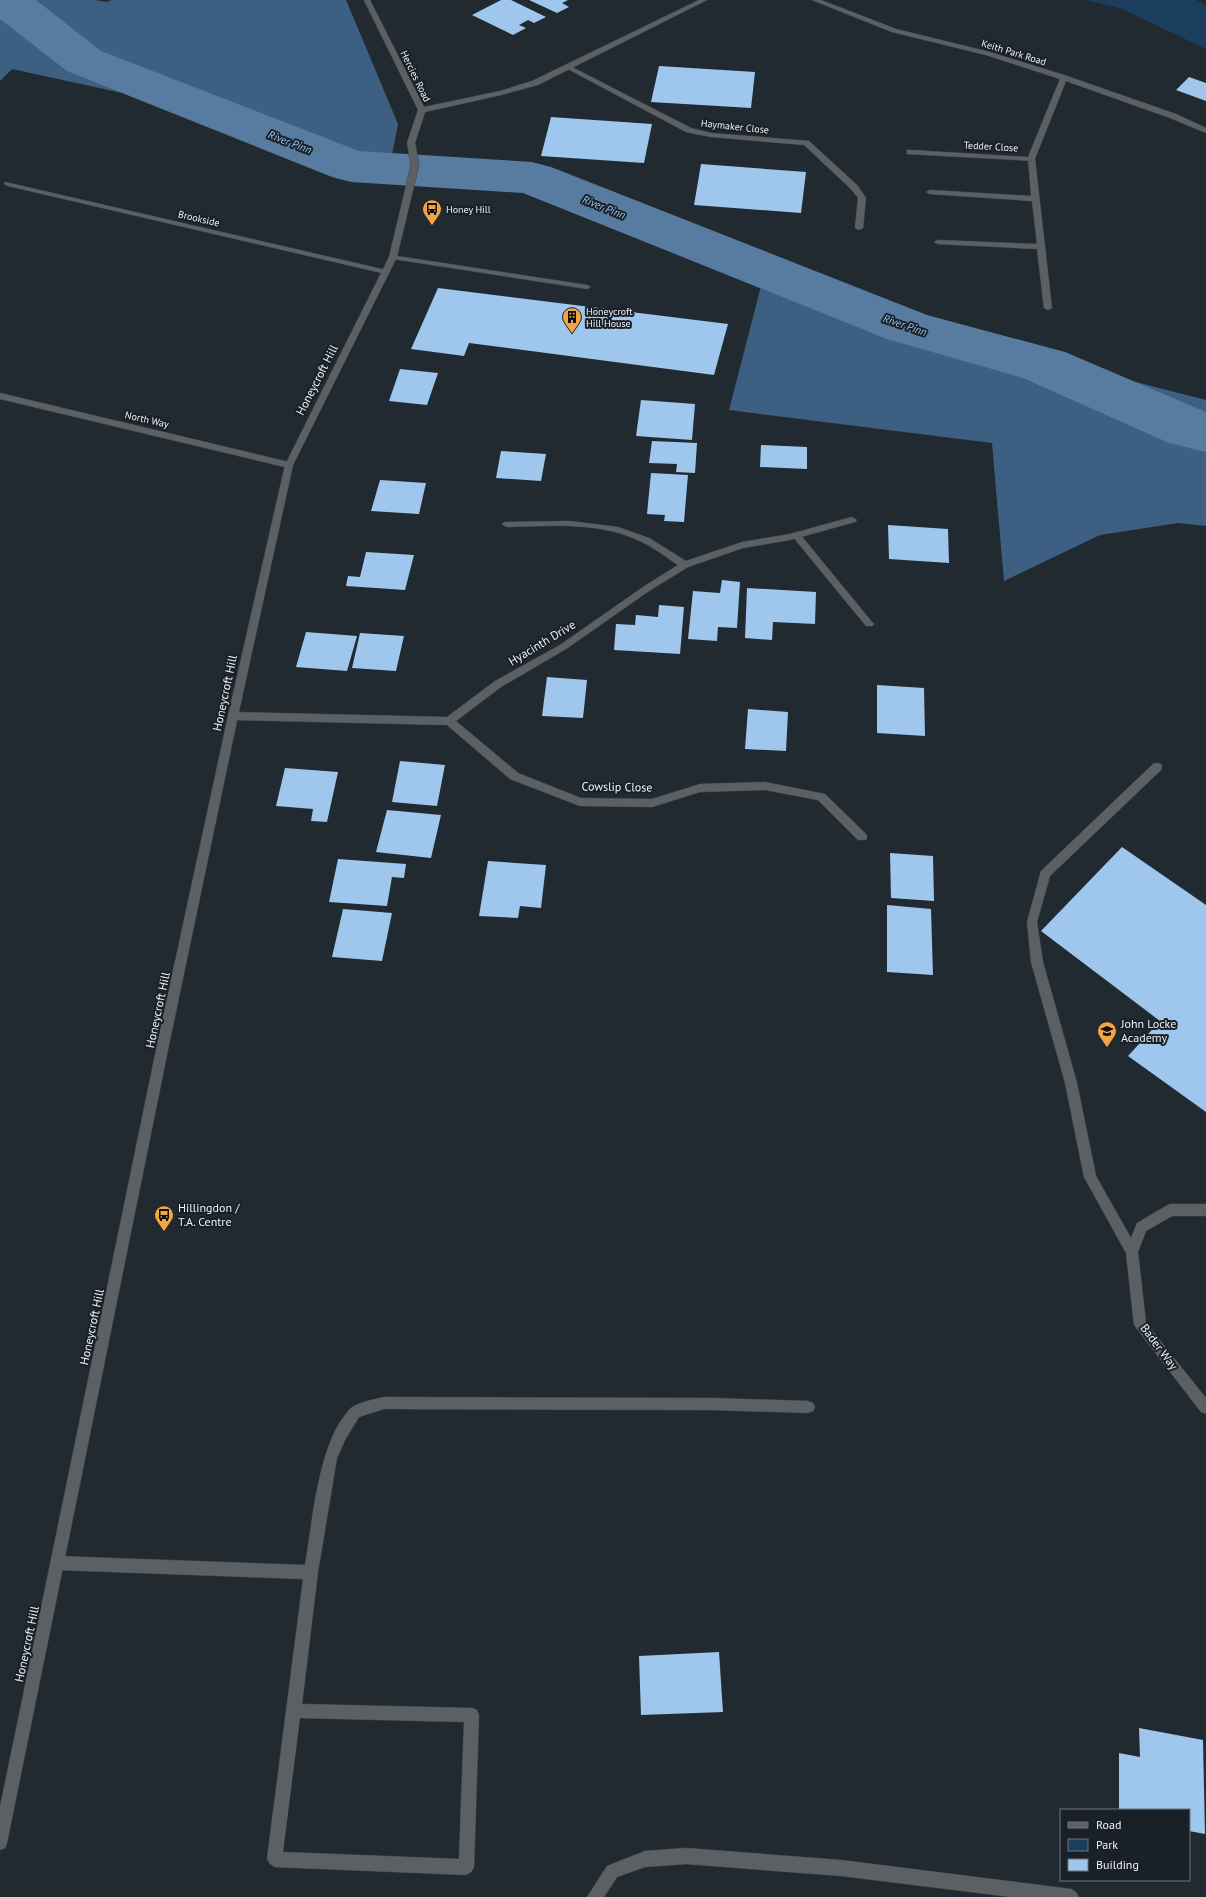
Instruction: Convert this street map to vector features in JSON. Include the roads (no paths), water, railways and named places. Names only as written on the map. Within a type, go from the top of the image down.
[{"type":"street","name":"Hercies Road","points":[[367,0],[422,110],[411,143],[414,165],[407,203]]},
{"type":"street","points":[[422,110],[501,94],[535,83],[704,0]]},
{"type":"street","name":"Keith Park Road","points":[[814,0],[894,30],[988,53],[1064,78],[1173,116],[1206,131]]},
{"type":"street","name":"Haymaker Close","points":[[568,67],[689,130],[711,135],[806,142],[854,187],[862,198],[859,228]]},
{"type":"street","name":"Tedder Close","points":[[910,152],[1031,159],[1064,78]]},
{"type":"street","points":[[1031,159],[1048,308]]},
{"type":"street","name":"Brookside","points":[[8,184],[386,272]]},
{"type":"street","points":[[930,192],[1036,199]]},
{"type":"street","name":"Honeycroft Hill","points":[[0,1843],[233,716],[289,465],[393,258],[407,203]]},
{"type":"street","points":[[938,242],[1041,248]]},
{"type":"street","points":[[393,258],[586,286]]},
{"type":"street","name":"North Way","points":[[0,396],[289,465]]},
{"type":"street","name":"Hyacinth Drive","points":[[449,721],[498,684],[563,647],[646,588],[685,565],[742,545],[796,535],[852,520]]},
{"type":"street","points":[[507,524],[552,523],[601,527],[632,534],[658,547],[685,565]]},
{"type":"street","points":[[796,535],[869,624]]},
{"type":"street","points":[[233,716],[449,721]]},
{"type":"street","name":"Cowslip Close","points":[[449,721],[514,776],[580,802],[652,803],[700,788],[765,786],[821,797],[862,837]]},
{"type":"street","points":[[1132,1252],[1090,1177],[1071,1084],[1037,962],[1032,922],[1045,874],[1157,767]]},
{"type":"street","points":[[1132,1252],[1141,1227],[1170,1210],[1206,1210]]},
{"type":"street","name":"Bader Way","points":[[1132,1252],[1140,1325],[1206,1408]]},
{"type":"street","points":[[294,1711],[472,1715],[466,1868],[275,1859],[310,1572],[330,1458],[340,1435],[355,1412],[384,1403],[808,1407]]},
{"type":"street","points":[[57,1563],[310,1572]]},
{"type":"street","points":[[595,1897],[612,1871],[645,1859],[686,1856],[841,1868],[1071,1897]]},
{"type":"waterway","name":"River Pinn","points":[[6,0],[84,61],[351,166],[532,178],[907,327],[1044,365],[1190,429],[1206,432]]},
{"type":"place","name":"Honey Hill","points":[[432,226]]},
{"type":"place","name":"Honeycroft Hill House","points":[[572,334]]},
{"type":"place","name":"John Locke Academy","points":[[1107,1048]]},
{"type":"place","name":"Hillingdon / T.A. Centre","points":[[164,1232]]}]
